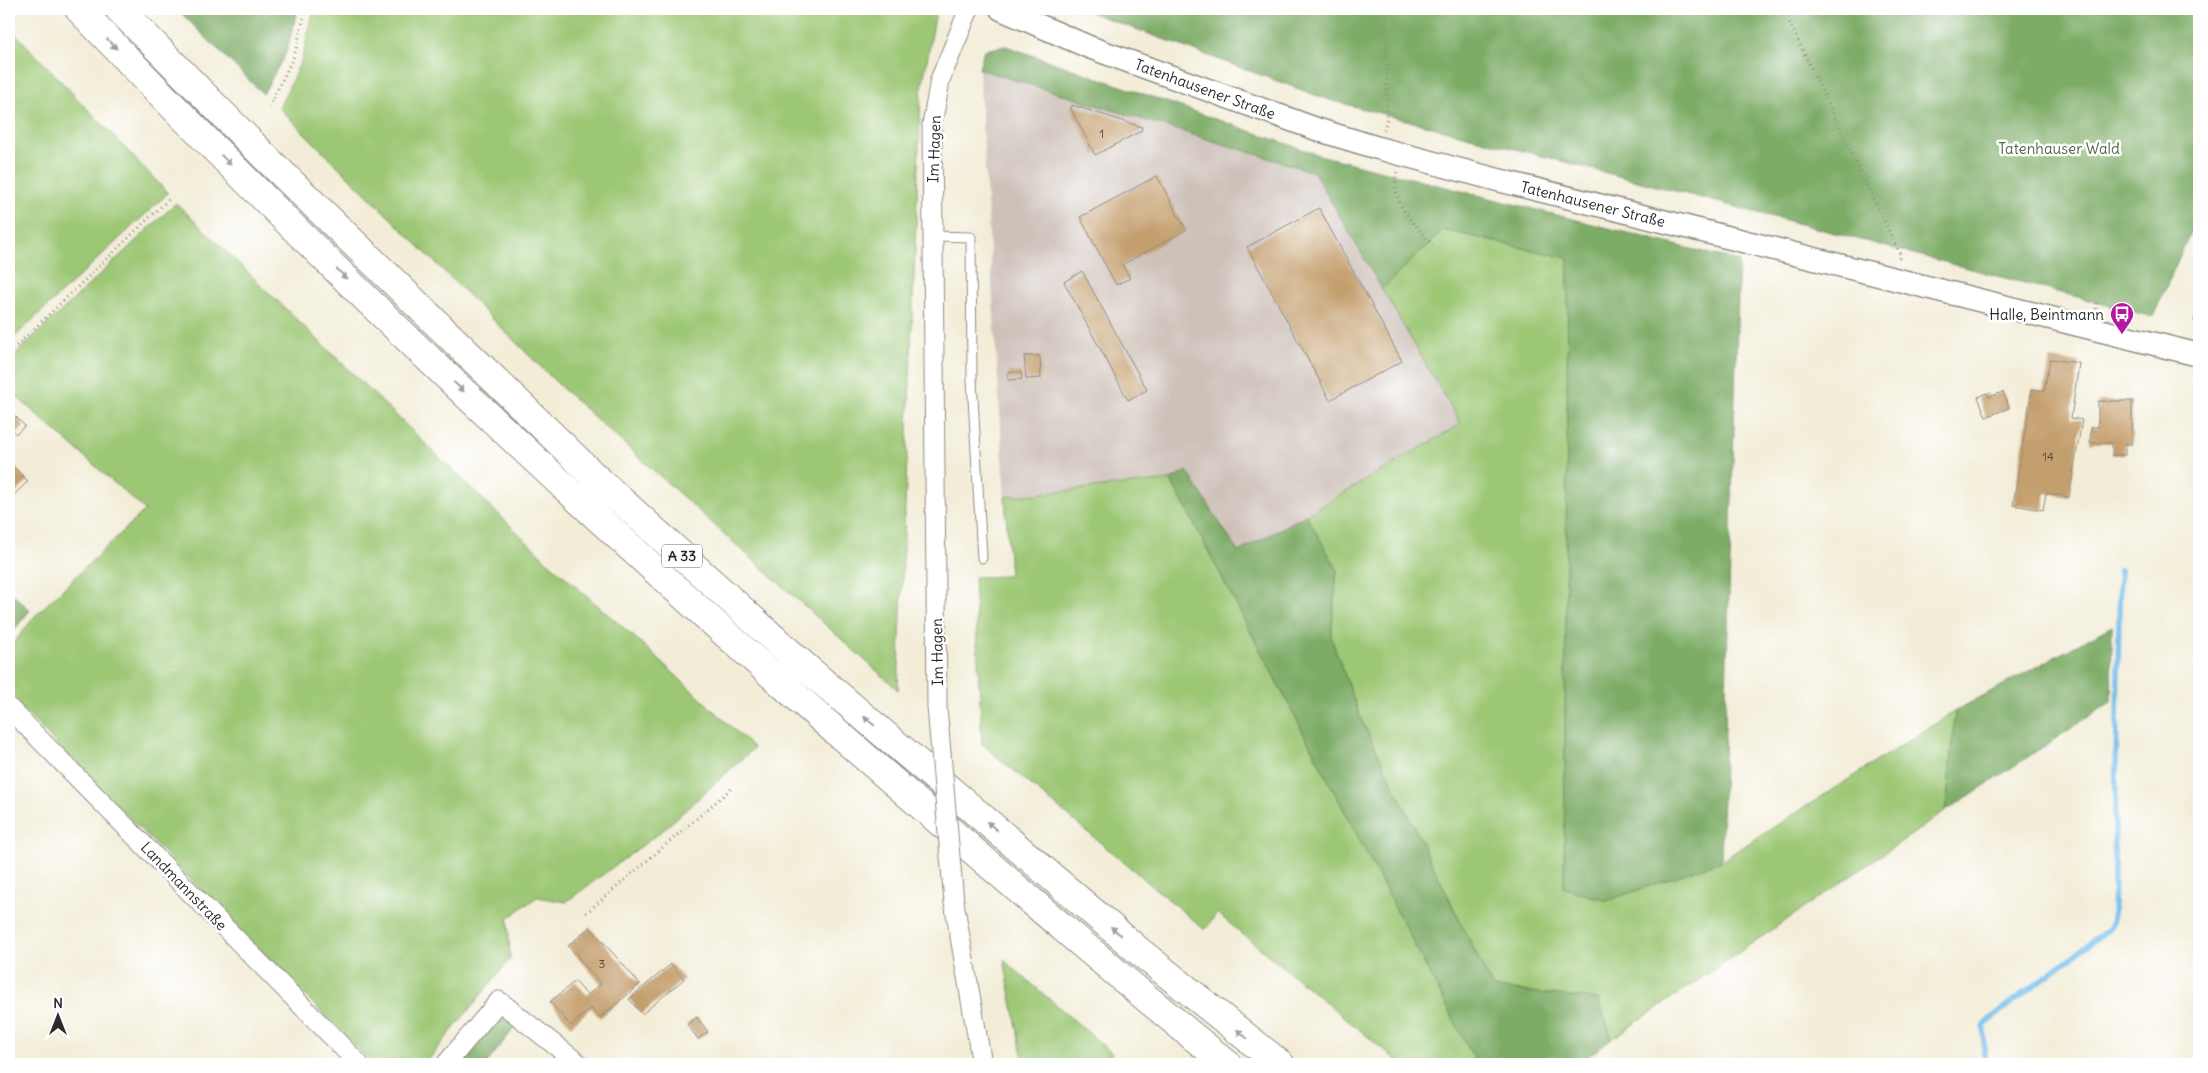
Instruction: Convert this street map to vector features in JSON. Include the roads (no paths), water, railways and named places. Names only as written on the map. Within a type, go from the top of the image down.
[{"type":"highway","name":"A 33","points":[[79,9],[292,226],[581,502],[784,687],[1116,974],[1227,1064]]},
{"type":"highway","name":"A 33","points":[[119,9],[262,154],[596,478],[803,665],[1140,952],[1280,1064]]},
{"type":"street","name":"Im Hagen","points":[[969,9],[940,80],[932,125],[937,707],[954,902],[982,1064]]},
{"type":"street","name":"Tatenhausener Straße","points":[[1001,9],[1098,51],[1319,130],[1401,154],[2199,355]]},
{"type":"street","name":"Landmannstraße","points":[[9,708],[359,1064]]},
{"type":"street","points":[[446,1064],[499,1001],[579,1064]]},
{"type":"lane","points":[[932,236],[971,237],[972,380],[982,558]]},
{"type":"waterway","points":[[1984,1064],[1984,1027],[1990,1019],[2110,928],[2113,919],[2120,570]]},
{"type":"place","name":"Halle, Beintmann","points":[[2122,335]]},
{"type":"park label","name":"Tatenhauser Wald","points":[[2059,148]]}]
